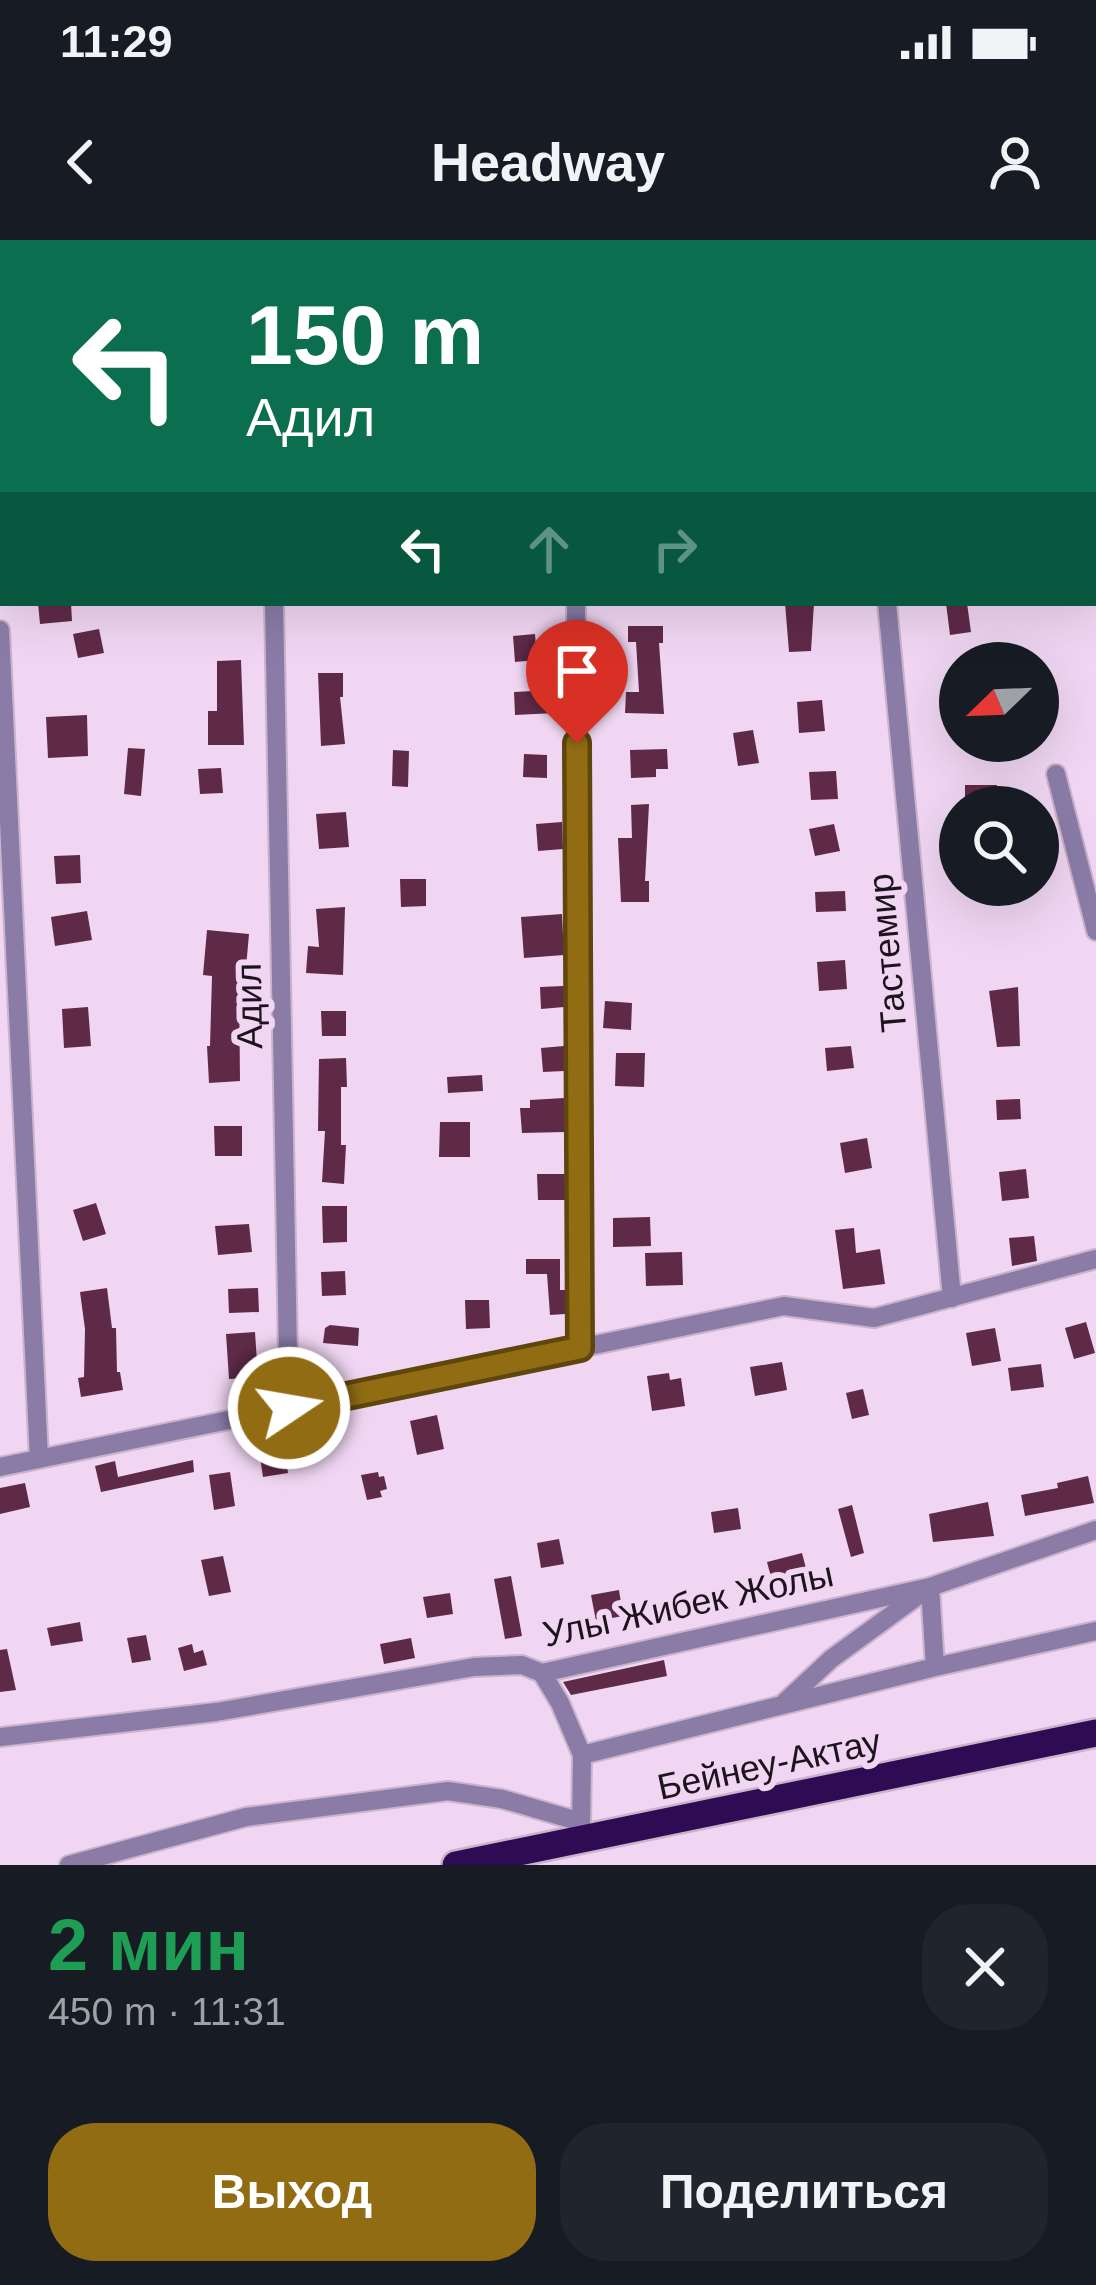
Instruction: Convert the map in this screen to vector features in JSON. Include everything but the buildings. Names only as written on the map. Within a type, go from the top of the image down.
[{"type":"highway","name":"Бейнеу-Актау","points":[[456,1865],[581,1830],[1096,1733]]},
{"type":"street","name":"Адил","points":[[274,606],[289,1408]]},
{"type":"street","points":[[576,606],[580,1348]]},
{"type":"street","name":"Тастемир","points":[[887,606],[952,1298]]},
{"type":"street","points":[[0,630],[39,1459]]},
{"type":"street","points":[[1056,774],[1096,932]]},
{"type":"street","points":[[0,1467],[784,1306],[874,1318],[1096,1259]]},
{"type":"street","name":"Улы Жибек Жолы","points":[[0,1737],[215,1712],[474,1667],[522,1665],[542,1673],[930,1586],[1096,1530]]},
{"type":"street","points":[[930,1586],[935,1667]]},
{"type":"street","points":[[782,1705],[832,1659],[930,1586]]},
{"type":"street","points":[[582,1755],[1096,1631]]},
{"type":"street","points":[[69,1865],[246,1816],[448,1791],[502,1799],[581,1830],[582,1755],[542,1673]]},
{"type":"route","points":[[289,1408],[580,1348],[577,743]]}]
